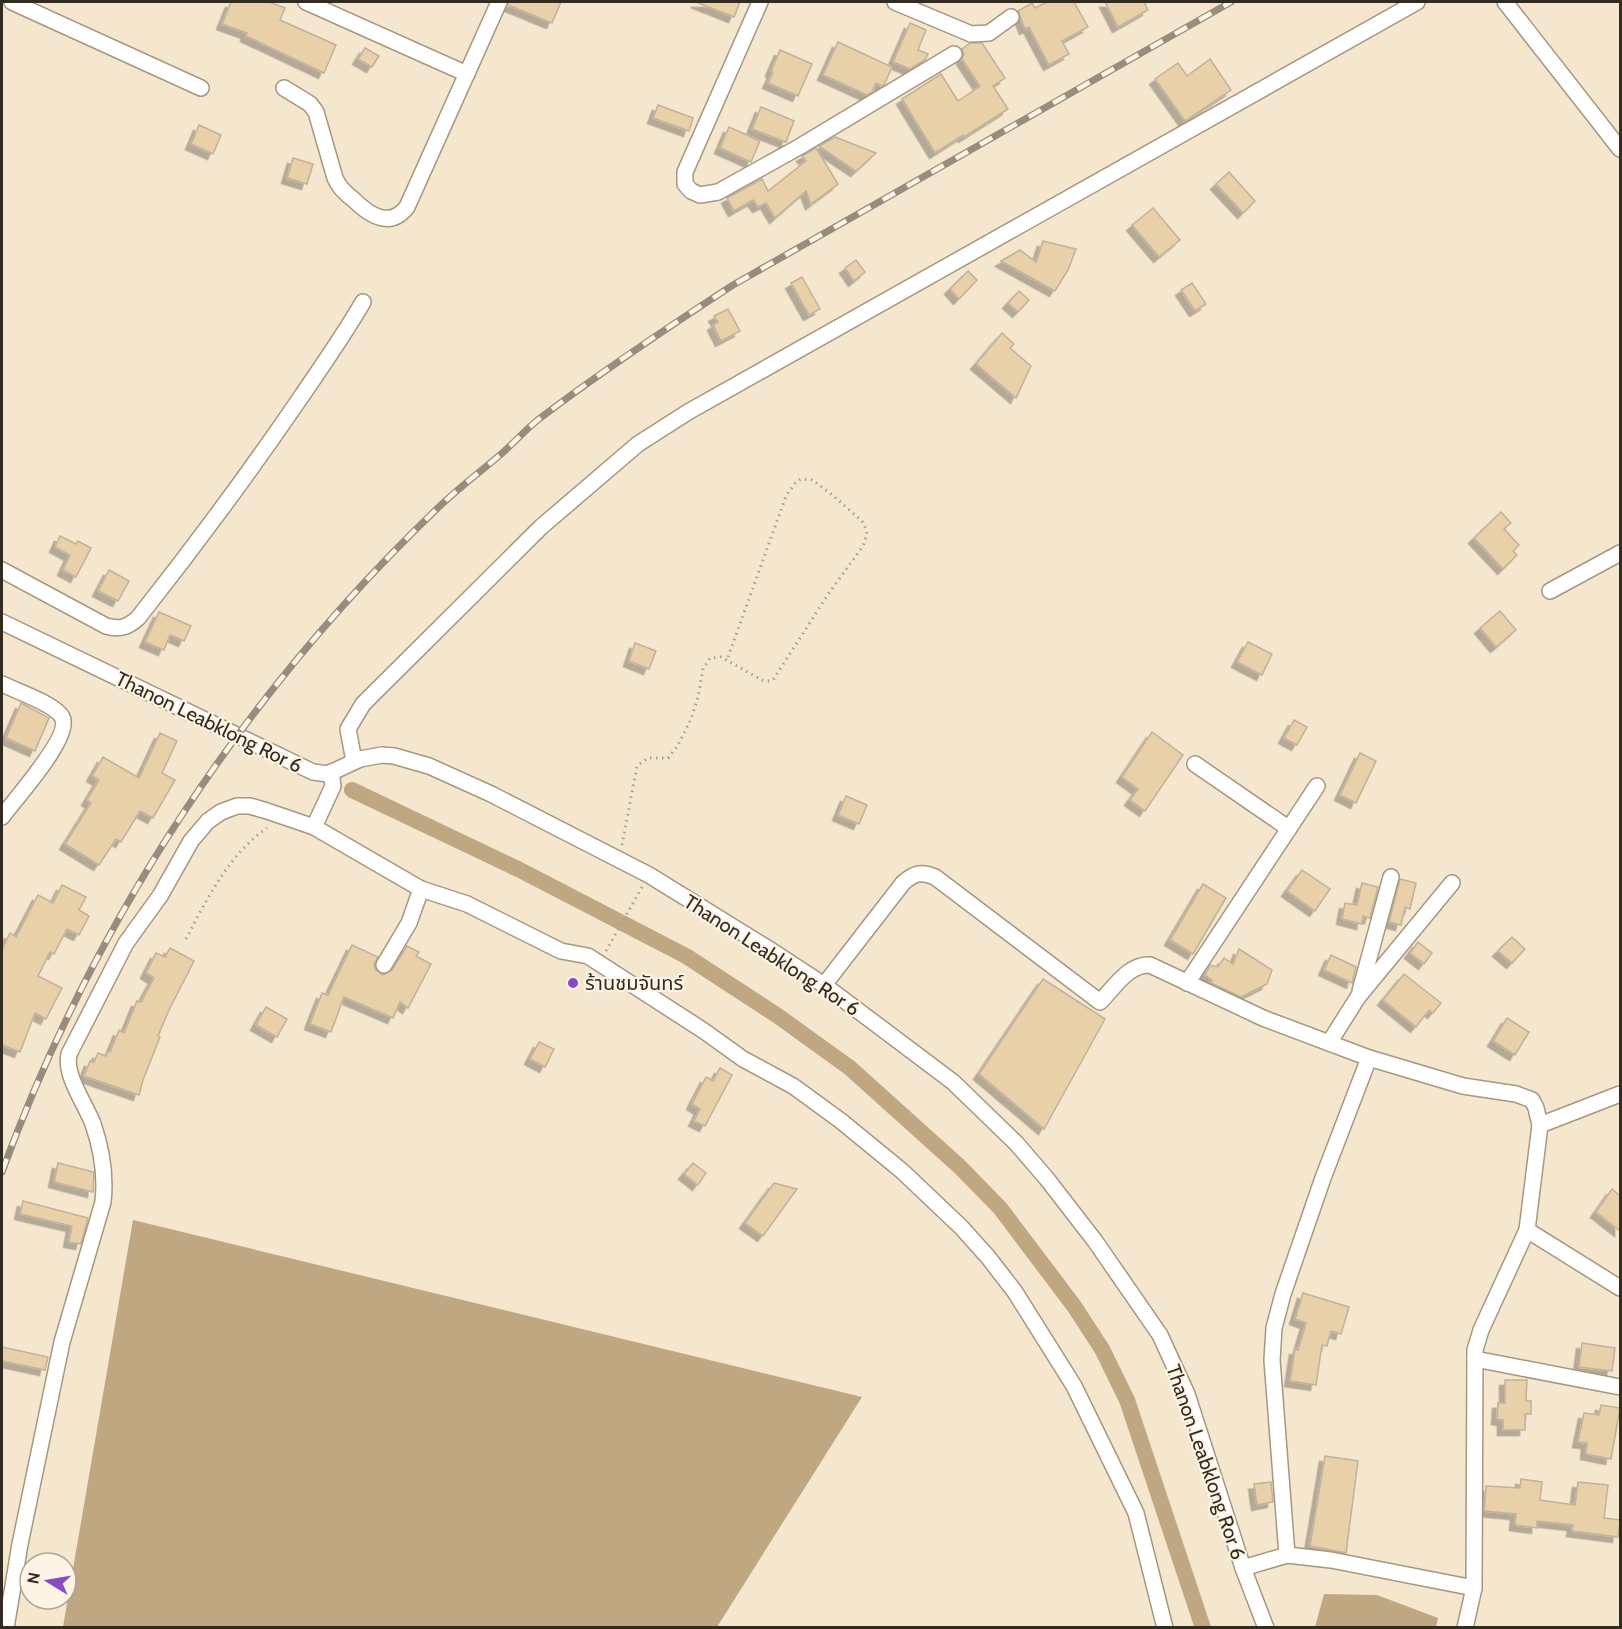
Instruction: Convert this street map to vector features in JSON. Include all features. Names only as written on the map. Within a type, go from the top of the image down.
[{"type":"street","points":[[12,2],[201,88]]},
{"type":"street","points":[[306,2],[467,74]]},
{"type":"street","points":[[284,88],[310,104],[316,112],[340,188],[371,215],[388,218],[400,214],[407,207],[499,2]]},
{"type":"street","points":[[759,2],[685,172],[685,184],[698,195],[715,194],[756,172],[954,54]]},
{"type":"street","points":[[895,2],[960,31],[975,35],[989,33],[1011,17]]},
{"type":"street","points":[[354,761],[348,729],[363,704],[542,527],[638,444],[688,412],[1418,2]]},
{"type":"street","points":[[1505,2],[1620,149]]},
{"type":"street","points":[[2,570],[106,626],[123,628],[131,625],[203,537],[269,445],[363,302]]},
{"type":"street","points":[[1550,591],[1620,553]]},
{"type":"street","name":"Thanon Leabklong Ror 6","points":[[2,622],[305,769],[321,774],[331,772],[354,761],[382,755],[419,763],[492,794],[649,875],[824,985],[953,1082],[1016,1143],[1047,1179],[1095,1241],[1160,1335],[1187,1394],[1243,1568],[1266,1628]]},
{"type":"street","points":[[2,684],[58,712],[64,723],[63,732],[50,753],[2,817]]},
{"type":"street","points":[[1195,764],[1288,828]]},
{"type":"street","points":[[314,826],[333,786],[331,772]]},
{"type":"street","points":[[1187,983],[1317,786]]},
{"type":"street","points":[[6,1628],[20,1544],[62,1342],[103,1202],[105,1177],[103,1160],[90,1117],[68,1068],[69,1054],[126,943],[160,896],[172,872],[200,830],[221,812],[237,806],[254,807],[314,826],[421,889],[467,904],[561,951],[588,956],[685,1018],[743,1059],[793,1086],[902,1171],[961,1227],[988,1257],[1015,1292],[1074,1386],[1136,1513],[1165,1628]]},
{"type":"street","points":[[824,985],[903,883],[918,873],[926,873],[935,877],[1100,1002],[1129,972],[1139,965],[1150,965],[1263,1018],[1369,1058],[1463,1086],[1523,1096],[1532,1100],[1540,1125],[1527,1230],[1478,1336],[1475,1359],[1474,1588],[1465,1628]]},
{"type":"street","points":[[1358,997],[1391,877]]},
{"type":"street","points":[[1329,1043],[1358,997],[1452,883]]},
{"type":"street","points":[[384,965],[409,922],[421,889]]},
{"type":"street","points":[[1287,1555],[1272,1360],[1274,1328],[1301,1238],[1369,1058]]},
{"type":"street","points":[[1540,1125],[1620,1094]]},
{"type":"street","points":[[1527,1230],[1620,1288]]},
{"type":"street","points":[[1475,1359],[1620,1387]]},
{"type":"street","points":[[1243,1568],[1287,1555],[1331,1560],[1474,1588]]},
{"type":"path","points":[[616,858],[624,838],[637,766],[648,758],[671,756],[695,709],[705,664],[712,656],[727,660],[762,680],[773,680],[829,593],[863,546],[867,534],[864,524],[812,480],[805,478],[796,482],[786,496],[727,660]]},
{"type":"path","points":[[186,939],[205,903],[238,853],[261,832],[288,818]]},
{"type":"path","points":[[615,935],[649,875]]},
{"type":"shaded area","points":[[133,1220],[862,1397],[717,1627],[63,1627],[66,1611],[78,1611],[78,1551],[76,1551]]},
{"type":"shaded area","points":[[1324,1594],[1377,1595],[1438,1618],[1436,1627],[1315,1627]]},
{"type":"building","points":[[231,2],[269,2],[285,8],[280,20],[336,45],[324,73],[246,36],[247,33],[222,24]]},
{"type":"building","points":[[509,2],[561,2],[552,23],[508,5]]},
{"type":"building","points":[[696,2],[740,2],[734,17]]},
{"type":"building","points":[[1047,2],[1074,2],[1088,27],[1062,41],[1069,54],[1049,65],[1029,27],[1025,29],[1018,11],[1032,3],[1035,8]]},
{"type":"building","points":[[1105,2],[1144,2],[1148,10],[1118,27]]},
{"type":"building","points":[[910,23],[926,30],[918,50],[928,54],[925,60],[910,69],[893,62]]},
{"type":"building","points":[[838,42],[892,67],[884,85],[876,83],[872,92],[867,95],[823,75]]},
{"type":"building","points":[[970,43],[982,43],[1005,78],[993,86],[1008,109],[935,153],[902,99],[941,74],[958,101],[980,86],[962,59],[964,54],[962,49]]},
{"type":"building","points":[[365,48],[379,56],[372,67],[358,59]]},
{"type":"building","points":[[780,50],[812,64],[798,96],[768,83]]},
{"type":"building","points":[[1210,59],[1231,90],[1185,121],[1155,79],[1178,63],[1187,76]]},
{"type":"building","points":[[658,105],[693,118],[689,131],[653,118]]},
{"type":"building","points":[[761,107],[794,121],[786,142],[752,129]]},
{"type":"building","points":[[199,125],[221,135],[213,154],[191,144]]},
{"type":"building","points":[[729,127],[760,141],[751,162],[720,148]]},
{"type":"building","points":[[835,137],[876,153],[856,171],[819,146]]},
{"type":"building","points":[[816,148],[838,184],[811,204],[806,191],[775,218],[766,203],[758,207],[753,200],[734,211],[727,198],[762,179],[768,191],[806,161],[802,156]]},
{"type":"building","points":[[293,158],[313,164],[307,184],[287,178]]},
{"type":"building","points":[[1229,172],[1255,201],[1243,213],[1216,184]]},
{"type":"building","points":[[1153,208],[1180,240],[1159,257],[1132,225]]},
{"type":"building","points":[[1043,241],[1076,249],[1068,270],[1055,291],[1001,261],[1020,250],[1036,262]]},
{"type":"building","points":[[856,260],[865,272],[854,281],[845,268]]},
{"type":"building","points":[[968,271],[977,280],[959,299],[950,289]]},
{"type":"building","points":[[802,277],[820,309],[809,315],[791,283]]},
{"type":"building","points":[[1192,283],[1206,304],[1195,311],[1181,290]]},
{"type":"building","points":[[1019,291],[1029,300],[1018,312],[1008,303]]},
{"type":"building","points":[[728,309],[740,331],[721,341],[713,325],[718,322],[714,316]]},
{"type":"building","points":[[1002,333],[1014,344],[1010,348],[1031,366],[1016,398],[976,364]]},
{"type":"building","points":[[1501,512],[1511,523],[1504,529],[1519,545],[1513,551],[1517,555],[1503,569],[1474,538]]},
{"type":"building","points":[[60,536],[76,544],[78,541],[91,548],[76,577],[63,570],[70,555],[55,547]]},
{"type":"building","points":[[109,570],[129,581],[118,601],[98,591]]},
{"type":"building","points":[[1500,611],[1516,630],[1496,647],[1480,628]]},
{"type":"building","points":[[159,612],[191,626],[184,641],[170,635],[164,650],[145,642]]},
{"type":"building","points":[[1248,642],[1272,654],[1262,675],[1237,662]]},
{"type":"building","points":[[635,643],[656,651],[649,669],[629,661]]},
{"type":"building","points":[[21,703],[49,718],[35,751],[6,738]]},
{"type":"building","points":[[1294,720],[1307,727],[1297,745],[1284,738]]},
{"type":"building","points":[[1152,732],[1183,755],[1145,811],[1130,800],[1138,789],[1122,777]]},
{"type":"building","points":[[160,733],[177,741],[162,773],[175,780],[153,818],[140,811],[121,842],[116,839],[99,865],[65,844],[91,803],[87,800],[99,780],[92,776],[103,757],[139,778]]},
{"type":"building","points":[[1360,753],[1376,761],[1356,803],[1340,795]]},
{"type":"building","points":[[846,796],[867,805],[859,824],[838,815]]},
{"type":"building","points":[[1302,870],[1330,889],[1315,911],[1287,891]]},
{"type":"building","points":[[1400,879],[1416,883],[1410,909],[1405,907],[1401,925],[1389,922]]},
{"type":"building","points":[[1362,883],[1378,887],[1370,918],[1363,916],[1362,924],[1342,919],[1345,903],[1357,905]]},
{"type":"building","points":[[1203,884],[1226,898],[1193,954],[1170,940]]},
{"type":"building","points":[[62,885],[86,897],[79,910],[89,916],[79,935],[67,929],[54,954],[50,952],[38,976],[62,988],[46,1019],[35,1013],[20,1052],[2,1045],[2,950],[10,933],[16,937],[38,895],[53,903]]},
{"type":"building","points":[[1512,937],[1525,949],[1512,963],[1498,951]]},
{"type":"building","points":[[1418,942],[1432,953],[1424,964],[1410,953]]},
{"type":"building","points":[[352,945],[378,957],[374,964],[375,969],[383,975],[392,970],[407,946],[419,952],[416,956],[431,964],[408,1008],[400,1002],[393,1018],[344,997],[331,1032],[310,1024],[322,993],[328,995]]},
{"type":"building","points":[[170,948],[194,961],[158,1036],[160,1037],[139,1095],[84,1076],[90,1061],[94,1062],[98,1053],[106,1056],[119,1030],[124,1033],[137,1001],[141,1002],[154,978],[146,973],[156,953],[165,957]]},
{"type":"building","points":[[1239,949],[1272,970],[1267,984],[1241,997],[1211,983],[1212,980],[1205,975],[1210,965],[1218,967],[1224,958],[1233,964]]},
{"type":"building","points":[[1331,955],[1356,967],[1352,983],[1324,970]]},
{"type":"building","points":[[1404,974],[1441,1003],[1433,1013],[1429,1010],[1416,1027],[1383,1000]]},
{"type":"building","points":[[1043,979],[1105,1019],[1044,1129],[979,1074]]},
{"type":"building","points":[[266,1007],[287,1019],[277,1037],[256,1025]]},
{"type":"building","points":[[1507,1018],[1529,1032],[1515,1055],[1493,1041]]},
{"type":"building","points":[[539,1042],[554,1049],[545,1067],[530,1059]]},
{"type":"building","points":[[720,1068],[732,1075],[705,1126],[694,1121],[700,1109],[692,1104],[706,1077],[713,1081]]},
{"type":"building","points":[[58,1163],[94,1172],[93,1192],[54,1182]]},
{"type":"building","points":[[693,1163],[706,1173],[698,1185],[684,1174]]},
{"type":"building","points":[[774,1183],[797,1189],[763,1236],[745,1223]]},
{"type":"building","points":[[1612,1189],[1620,1196],[1620,1231],[1596,1212]]},
{"type":"building","points":[[23,1201],[88,1218],[81,1244],[69,1242],[72,1226],[20,1214]]},
{"type":"building","points":[[1303,1293],[1349,1307],[1341,1334],[1331,1331],[1327,1346],[1322,1345],[1316,1385],[1290,1381],[1295,1349],[1298,1350],[1306,1323],[1295,1319]]},
{"type":"building","points":[[1582,1343],[1615,1348],[1612,1371],[1579,1367]]},
{"type":"building","points":[[2,1347],[48,1357],[45,1370],[2,1361]]},
{"type":"building","points":[[1505,1380],[1527,1380],[1526,1401],[1531,1401],[1531,1414],[1525,1414],[1525,1430],[1503,1430],[1503,1420],[1497,1419],[1498,1403],[1505,1403]]},
{"type":"building","points":[[1601,1405],[1620,1408],[1611,1459],[1586,1454],[1587,1443],[1578,1442],[1584,1413],[1599,1415]]},
{"type":"building","points":[[1325,1456],[1358,1461],[1346,1553],[1310,1546]]},
{"type":"building","points":[[1521,1479],[1542,1482],[1540,1500],[1575,1505],[1578,1482],[1608,1485],[1604,1518],[1620,1520],[1618,1537],[1572,1531],[1573,1525],[1537,1521],[1537,1528],[1515,1525],[1516,1514],[1484,1511],[1486,1486],[1520,1488]]},
{"type":"building","points":[[1271,1482],[1273,1502],[1257,1505],[1254,1484]]},
{"type":"waterway","points":[[352,790],[520,870],[686,956],[778,1016],[850,1068],[960,1167],[1000,1208],[1074,1306],[1102,1349],[1127,1400],[1203,1628]]},
{"type":"railway","points":[[2,1172],[39,1079],[82,987],[130,899],[183,813],[241,730],[304,651],[371,575],[442,504],[539,419],[611,367],[733,285],[1231,2]]},
{"type":"place","name":"ร้านชมจันทร์","points":[[573,983]]}]
